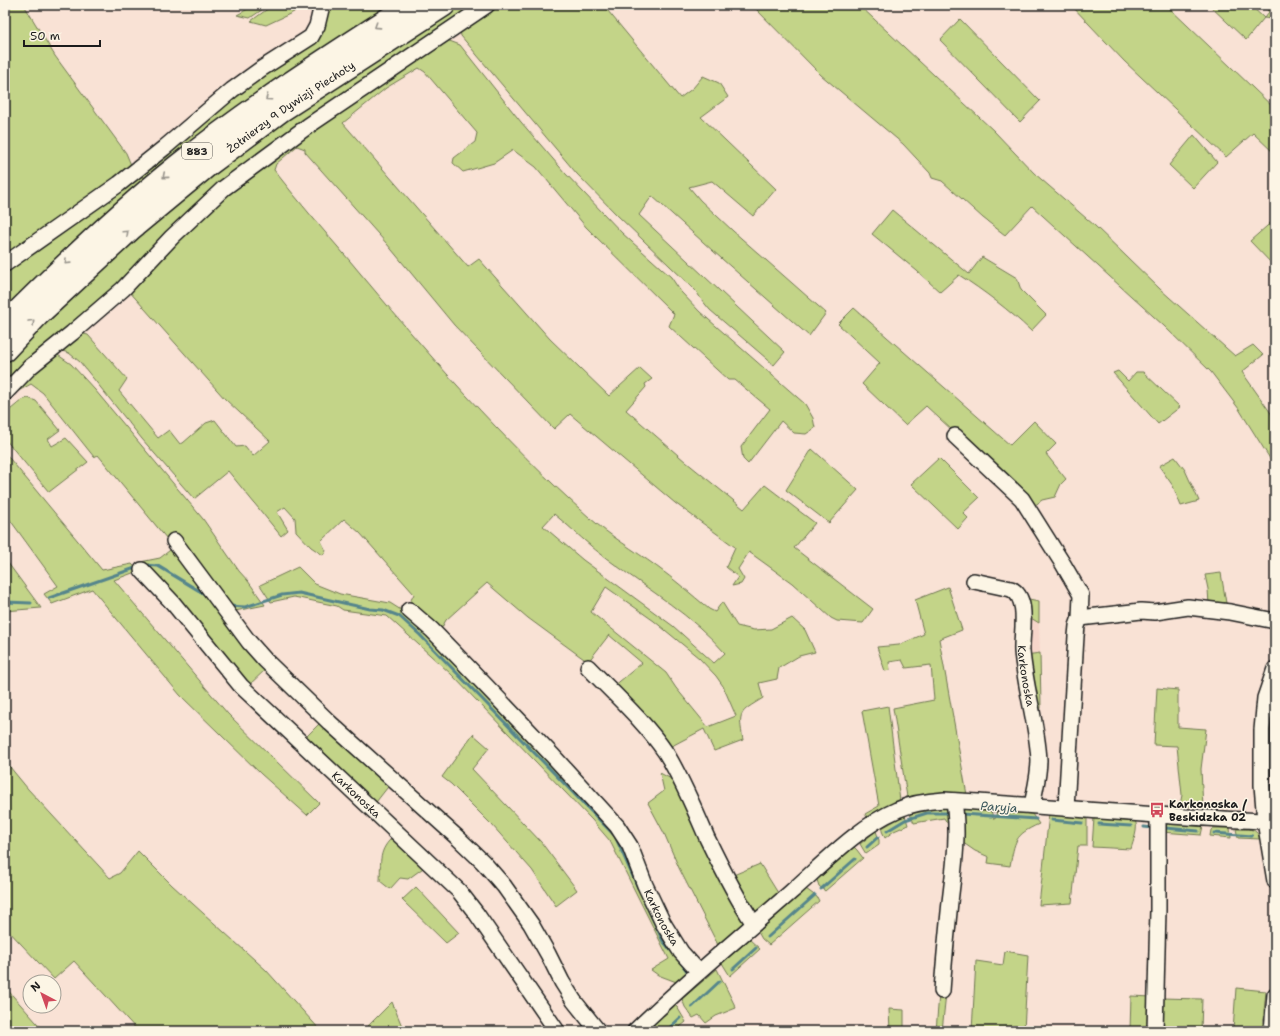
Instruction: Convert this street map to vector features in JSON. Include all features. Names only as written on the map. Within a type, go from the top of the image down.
[{"type":"highway","name":"Żołnierzy 9 Dywizji Piechoty","points":[[5,324],[73,256],[123,211],[176,167],[282,88],[410,5]]},
{"type":"highway","name":"Żołnierzy 9 Dywizji Piechoty","points":[[5,350],[39,314],[132,228],[207,166],[282,110],[438,6]]},
{"type":"street","points":[[5,264],[119,184],[232,90],[261,69],[311,37],[317,26],[322,5]]},
{"type":"street","points":[[5,393],[30,367],[123,289],[172,237],[224,188],[308,126],[487,5]]},
{"type":"street","points":[[955,436],[1022,499],[1064,564],[1081,596],[1080,618],[1076,636],[1066,808]]},
{"type":"street","points":[[174,540],[264,660],[330,723],[459,839],[483,862],[504,886],[531,924],[562,982],[574,1001],[598,1031]]},
{"type":"street","name":"Karkonoska","points":[[142,570],[173,603],[241,686],[459,891],[476,913],[557,1031]]},
{"type":"street","name":"Karkonoska","points":[[974,582],[1012,589],[1020,596],[1024,626],[1022,651],[1038,751],[1038,772],[1032,805]]},
{"type":"street","points":[[1080,618],[1141,611],[1155,612],[1188,607],[1230,612],[1275,621]]},
{"type":"street","name":"Karkonoska","points":[[409,610],[432,630],[468,666],[617,826],[630,846],[645,885],[663,923],[681,952],[699,972]]},
{"type":"street","points":[[588,667],[633,714],[666,754],[689,798],[712,849],[754,924]]},
{"type":"street","points":[[1275,670],[1267,691],[1264,705],[1262,785],[1265,821],[1272,845],[1275,881]]},
{"type":"street","points":[[942,991],[955,858],[957,821],[954,800]]},
{"type":"street","points":[[635,1031],[656,1010],[845,845],[878,820],[911,804],[928,801],[954,800],[1158,815],[1265,821]]},
{"type":"street","points":[[1155,1031],[1158,910],[1158,815]]},
{"type":"street","points":[[1272,1031],[1275,995]]},
{"type":"shaded area","points":[[1026,615],[1039,623],[1040,653],[1026,655]]},
{"type":"green space","points":[[5,5],[24,5],[55,56],[126,153],[131,165],[130,169],[5,259]]},
{"type":"green space","points":[[255,5],[269,5],[250,18],[237,15]]},
{"type":"green space","points":[[273,5],[296,5],[294,12],[266,25],[251,21]]},
{"type":"green space","points":[[327,5],[397,5],[5,312],[5,270],[282,61]]},
{"type":"green space","points":[[455,5],[481,5],[335,102],[126,279],[5,386],[5,358],[204,175]]},
{"type":"green space","points":[[497,5],[603,5],[680,98],[693,88],[703,76],[719,83],[728,97],[701,117],[776,189],[753,216],[712,181],[689,187],[700,200],[733,231],[826,313],[809,336],[652,196],[639,215],[785,352],[774,365],[710,310],[696,291],[577,174],[461,36],[460,30]]},
{"type":"green space","points":[[752,5],[859,5],[994,131],[1034,173],[1094,225],[1160,289],[1235,356],[1253,345],[1263,355],[1242,372],[1275,419],[1275,470],[1269,457],[1239,409],[1211,372],[1164,326],[1032,206],[1005,235],[983,218],[942,181],[932,178],[930,173],[903,144],[821,75]]},
{"type":"green space","points":[[1071,5],[1166,5],[1275,109],[1275,154],[1253,133],[1226,157],[1124,61]]},
{"type":"green space","points":[[1209,5],[1250,5],[1264,18],[1246,40]]},
{"type":"green space","points":[[1262,5],[1275,5],[1275,23],[1271,19],[1264,18],[1269,12]]},
{"type":"green space","points":[[960,19],[1040,101],[1020,122],[940,40]]},
{"type":"green space","points":[[447,40],[460,45],[521,122],[565,173],[622,233],[671,277],[681,292],[700,312],[805,404],[813,418],[815,428],[806,434],[794,433],[781,421],[748,464],[743,459],[741,447],[770,409],[735,380],[728,380],[669,326],[674,314],[586,227],[536,167],[513,150],[494,163],[463,172],[453,163],[454,158],[475,142],[477,133],[425,72],[419,68],[386,88],[343,123],[468,267],[479,259],[550,339],[609,396],[640,368],[652,379],[645,384],[646,387],[626,410],[686,462],[744,509],[765,485],[815,523],[794,548],[873,609],[863,623],[837,621],[831,618],[792,583],[749,552],[738,569],[744,579],[741,584],[732,586],[738,577],[726,567],[735,547],[675,503],[570,414],[554,429],[454,325],[387,244],[305,152],[305,149],[297,146],[276,164],[274,170],[292,193],[378,295],[465,394],[526,458],[590,518],[614,537],[663,571],[709,609],[715,612],[722,602],[737,626],[754,630],[771,629],[792,618],[805,630],[815,652],[799,656],[779,668],[777,679],[759,683],[763,698],[745,710],[742,714],[741,723],[743,740],[714,751],[704,729],[668,748],[614,686],[642,663],[609,635],[588,662],[528,618],[487,583],[446,620],[440,631],[409,604],[414,594],[360,533],[344,519],[321,541],[326,551],[323,555],[311,547],[296,531],[295,518],[285,507],[277,512],[288,530],[281,536],[228,471],[194,499],[142,439],[80,362],[69,353],[62,351],[80,333],[88,335],[127,379],[119,391],[158,438],[169,430],[180,444],[206,423],[215,420],[236,447],[245,446],[253,456],[270,441],[225,399],[128,290],[226,196],[242,185],[254,173],[285,148]],"holes":[[[554,514],[603,556],[685,615],[725,653],[714,663],[673,626],[583,560],[543,526]],[[606,587],[654,621],[699,658],[723,686],[736,716],[708,727],[676,688],[666,673],[591,612]]]},
{"type":"green space","points":[[1194,135],[1217,162],[1193,188],[1169,165]]},
{"type":"green space","points":[[892,210],[969,274],[982,257],[1017,278],[1021,290],[1046,315],[1031,331],[996,301],[959,275],[940,292],[872,234]]},
{"type":"green space","points":[[1275,219],[1275,267],[1250,241]]},
{"type":"green space","points":[[854,308],[1010,445],[1034,421],[1056,444],[1046,454],[1066,479],[1061,484],[1055,497],[1042,500],[1034,506],[926,406],[905,425],[862,384],[880,363],[838,324]]},
{"type":"green space","points":[[55,353],[71,364],[95,390],[203,519],[239,571],[265,605],[235,611],[167,539],[98,455],[94,457],[43,393],[31,384],[13,394],[5,402],[5,397]]},
{"type":"green space","points":[[1118,371],[1128,381],[1136,372],[1143,372],[1180,407],[1158,424],[1113,373]]},
{"type":"green space","points":[[28,398],[36,401],[60,430],[48,439],[52,446],[66,438],[88,462],[49,492],[5,439],[5,414],[22,400]]},
{"type":"green space","points":[[812,449],[858,490],[829,523],[786,490]]},
{"type":"green space","points":[[5,453],[102,570],[132,564],[138,571],[114,580],[228,714],[319,803],[307,815],[261,774],[180,695],[92,589],[52,604],[44,594],[58,586],[5,513]]},
{"type":"green space","points":[[1175,457],[1185,470],[1199,501],[1181,506],[1173,486],[1159,466]]},
{"type":"green space","points":[[939,458],[979,498],[963,513],[968,518],[958,529],[911,484]]},
{"type":"green space","points":[[174,547],[267,668],[247,687],[140,562],[160,558]]},
{"type":"green space","points":[[5,559],[41,608],[5,611]]},
{"type":"green space","points":[[298,567],[315,584],[340,594],[390,603],[409,615],[619,834],[692,971],[679,983],[658,975],[651,970],[669,959],[610,841],[592,820],[451,674],[387,616],[343,610],[337,606],[294,597],[271,602],[260,585]]},
{"type":"green space","points":[[1221,573],[1226,603],[1225,607],[1209,605],[1205,575]]},
{"type":"green space","points":[[948,587],[962,630],[939,639],[967,795],[947,795],[942,792],[907,797],[893,708],[934,700],[931,665],[906,668],[902,660],[889,662],[890,670],[885,671],[877,647],[899,645],[924,634],[915,600]]},
{"type":"green space","points":[[1024,598],[1039,601],[1039,623],[1026,615]]},
{"type":"green space","points":[[1040,653],[1041,707],[1039,722],[1026,655]]},
{"type":"green space","points":[[1157,688],[1178,690],[1178,727],[1206,729],[1201,769],[1203,808],[1180,805],[1182,795],[1177,746],[1154,745]]},
{"type":"green space","points":[[888,706],[900,801],[869,820],[865,814],[879,806],[862,711]]},
{"type":"green space","points":[[322,721],[391,783],[373,806],[304,739]]},
{"type":"green space","points":[[473,734],[489,748],[472,769],[541,842],[577,890],[556,906],[532,870],[492,825],[442,777]]},
{"type":"green space","points":[[5,761],[28,789],[110,878],[120,873],[138,851],[172,885],[266,970],[321,1031],[138,1031],[74,961],[60,974],[49,974],[5,927]]},
{"type":"green space","points":[[660,773],[679,783],[748,921],[719,947],[648,803],[664,791]]},
{"type":"green space","points":[[938,808],[952,808],[949,826],[944,818],[914,823],[910,814]]},
{"type":"green space","points":[[959,809],[991,810],[993,818],[995,819],[997,811],[1032,814],[1039,824],[1025,832],[1017,840],[1013,850],[1010,866],[988,863],[989,857],[975,851],[959,840]]},
{"type":"green space","points":[[1049,814],[1087,817],[1087,846],[1078,846],[1072,903],[1039,905]]},
{"type":"green space","points":[[905,815],[908,825],[894,831],[885,838],[882,828]]},
{"type":"green space","points":[[1094,818],[1135,820],[1136,831],[1131,849],[1092,847]]},
{"type":"green space","points":[[1164,823],[1203,826],[1201,835],[1162,832]]},
{"type":"green space","points":[[1213,828],[1230,828],[1231,838],[1210,836]]},
{"type":"green space","points":[[1236,829],[1254,830],[1260,839],[1238,838]]},
{"type":"green space","points":[[876,831],[879,845],[866,854],[860,844]]},
{"type":"green space","points":[[394,836],[426,866],[408,879],[400,878],[390,889],[380,881],[381,856],[385,846]]},
{"type":"green space","points":[[854,847],[863,858],[825,891],[819,886],[817,880]]},
{"type":"green space","points":[[760,864],[778,893],[757,914],[752,914],[731,876]]},
{"type":"green space","points":[[416,887],[459,933],[446,943],[402,900]]},
{"type":"green space","points":[[806,889],[817,897],[819,901],[769,945],[762,939],[758,932]]},
{"type":"green space","points":[[749,939],[760,949],[730,976],[722,963]]},
{"type":"green space","points":[[1005,951],[1028,955],[1024,1031],[972,1031],[976,961],[1003,965]]},
{"type":"green space","points":[[717,969],[736,1008],[716,1016],[706,1023],[699,1015],[693,1018],[685,1007],[682,999]]},
{"type":"green space","points":[[5,987],[22,1006],[22,1014],[29,1014],[44,1031],[5,1031]]},
{"type":"green space","points":[[1236,988],[1266,991],[1262,1031],[1233,1031]]},
{"type":"green space","points":[[946,993],[942,1031],[936,1031],[939,994]]},
{"type":"green space","points":[[1131,996],[1152,997],[1152,1031],[1130,1031]]},
{"type":"green space","points":[[1161,998],[1202,999],[1201,1031],[1159,1031]]},
{"type":"green space","points":[[392,1002],[404,1031],[367,1031],[365,1029]]},
{"type":"green space","points":[[674,1005],[677,1007],[686,1022],[675,1031],[647,1031]]},
{"type":"green space","points":[[889,1009],[904,1010],[904,1031],[890,1031]]},
{"type":"waterway","points":[[143,565],[158,566],[206,595]]},
{"type":"waterway","points":[[49,598],[138,567]]},
{"type":"waterway","points":[[229,606],[245,607],[282,595],[299,593],[370,609],[383,610],[399,616],[420,635],[615,836],[638,888]]},
{"type":"waterway","points":[[5,602],[31,603]]},
{"type":"waterway","name":"Paryja","points":[[887,831],[905,820],[927,813],[947,813]]},
{"type":"waterway","name":"Paryja","points":[[962,814],[1036,819]]},
{"type":"waterway","name":"Paryja","points":[[1052,820],[1082,823]]},
{"type":"waterway","name":"Paryja","points":[[1099,824],[1131,826]]},
{"type":"waterway","name":"Paryja","points":[[1144,827],[1153,828]]},
{"type":"waterway","name":"Paryja","points":[[1166,828],[1198,831]]},
{"type":"waterway","name":"Paryja","points":[[1214,833],[1252,836]]},
{"type":"waterway","name":"Paryja","points":[[867,847],[878,837]]},
{"type":"waterway","name":"Paryja","points":[[821,889],[855,859]]},
{"type":"waterway","name":"Paryja","points":[[768,937],[815,895]]},
{"type":"waterway","points":[[644,900],[663,941],[674,954]]},
{"type":"waterway","name":"Paryja","points":[[733,969],[756,948]]},
{"type":"waterway","points":[[679,960],[687,971]]},
{"type":"waterway","name":"Paryja","points":[[692,1007],[720,981]]},
{"type":"waterway","name":"Paryja","points":[[666,1031],[680,1018]]},
{"type":"place","name":"Karkonoska / Beskidzka 02","points":[[1157,810]]}]
